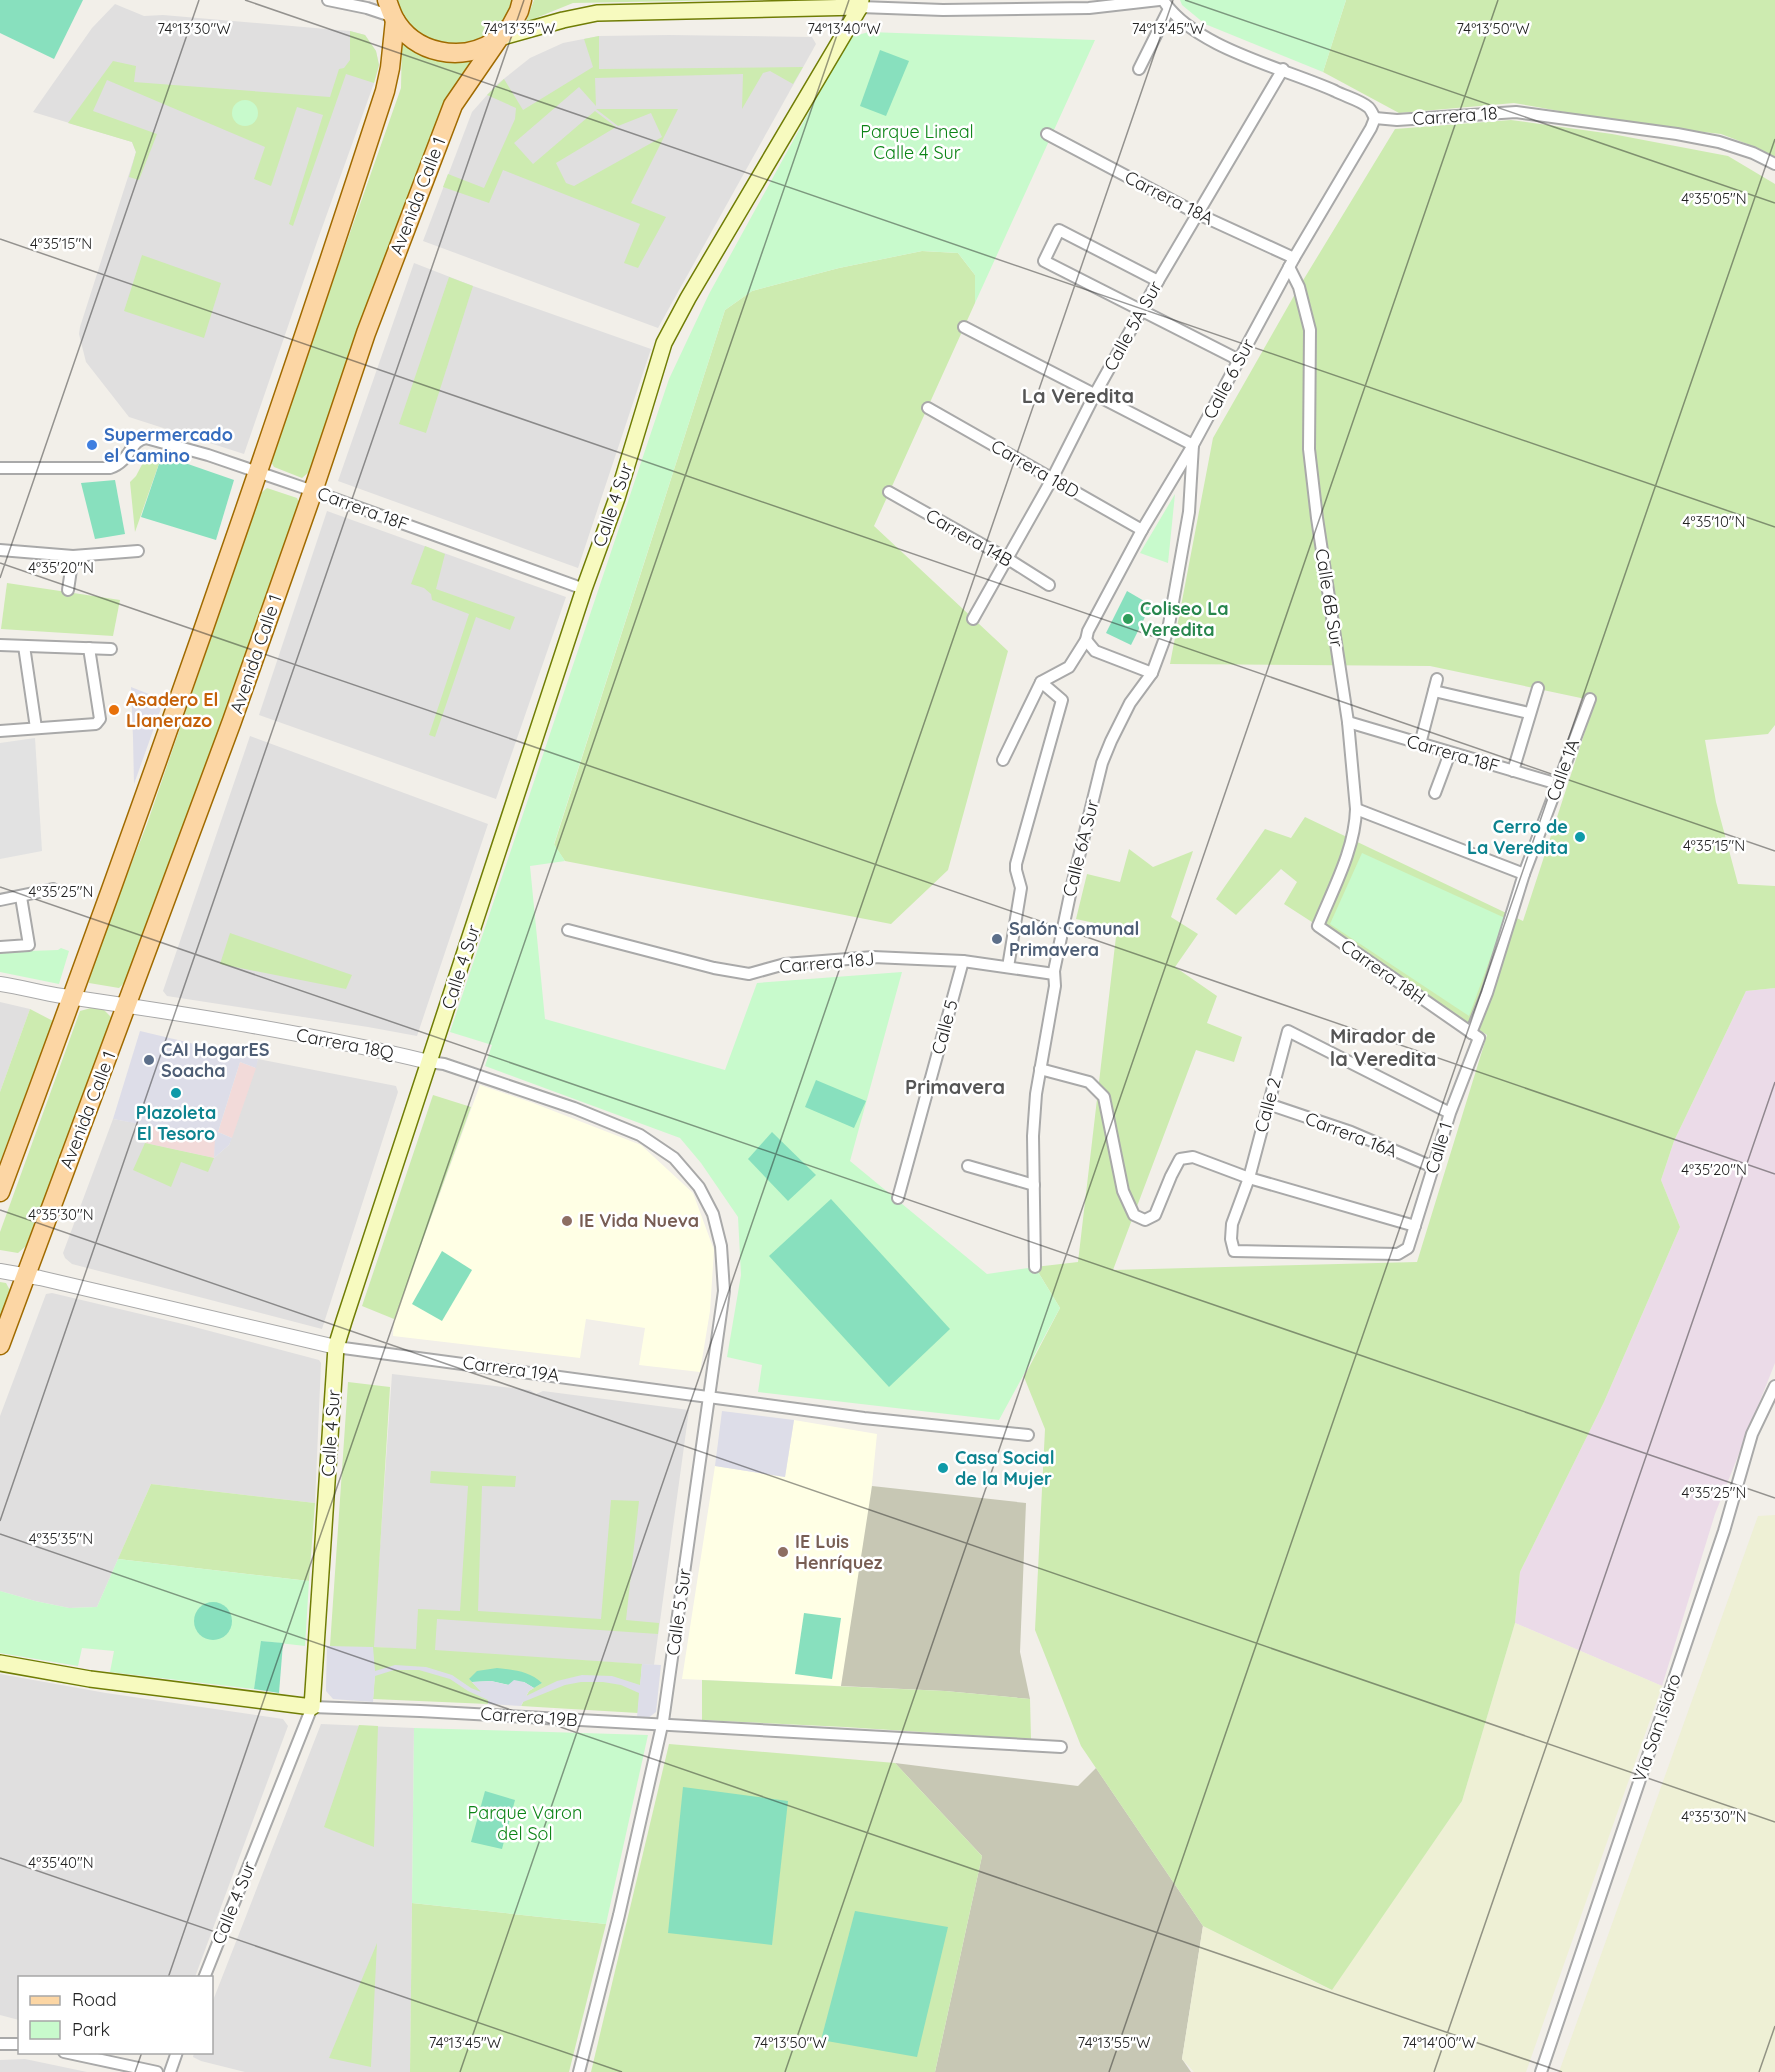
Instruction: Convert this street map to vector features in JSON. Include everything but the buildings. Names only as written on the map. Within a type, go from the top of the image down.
[{"type":"main road","name":"Avenida Calle 1","points":[[0,1345],[232,721],[366,333],[453,105],[499,38],[511,26],[522,0]]},
{"type":"main road","points":[[392,12],[414,40],[440,52],[458,54],[477,50],[499,38],[597,13],[861,3]]},
{"type":"main road","name":"Calle 4 Sur","points":[[312,1707],[336,1347],[584,589],[617,498],[664,343],[861,3]]},
{"type":"main road","points":[[0,1192],[72,997],[258,473],[385,90],[390,68],[392,12]]},
{"type":"main road","name":"Carrera 19B","points":[[0,1663],[90,1679],[312,1707]]},
{"type":"street","points":[[328,0],[392,12]]},
{"type":"street","points":[[861,3],[943,10],[1089,8],[1164,3],[1188,26],[1207,37],[1368,107],[1375,118]]},
{"type":"street","points":[[1139,69],[1164,3]]},
{"type":"street","name":"Calle 5A Sur","points":[[973,619],[1052,479],[1141,311],[1282,69]]},
{"type":"street","name":"Carrera 18","points":[[1375,118],[1397,120],[1516,112],[1719,142],[1753,153],[1775,164]]},
{"type":"street","name":"Calle 6 Sur","points":[[1041,682],[1069,667],[1086,640],[1088,631],[1142,530],[1193,445],[1291,263],[1375,118]]},
{"type":"street","name":"Carrera 18A","points":[[1047,134],[1291,263]]},
{"type":"street","points":[[1158,281],[1059,230],[1044,261],[1239,360]]},
{"type":"street","name":"Calle 6B Sur","points":[[1291,263],[1310,330],[1309,449],[1348,722],[1356,809],[1356,823],[1343,865],[1318,926]]},
{"type":"street","points":[[964,327],[1193,445]]},
{"type":"street","name":"Carrera 18D","points":[[928,408],[1142,530]]},
{"type":"street","name":"Carrera 18F","points":[[0,468],[110,468],[119,465],[140,439],[146,438],[188,449],[313,491],[584,589]]},
{"type":"street","name":"Calle 6A Sur","points":[[1035,1267],[1034,1125],[1040,1069],[1055,986],[1054,974],[1072,885],[1102,763],[1130,703],[1152,673],[1168,630],[1189,512],[1193,445]]},
{"type":"street","name":"Carrera 14B","points":[[889,492],[1008,559],[1049,585]]},
{"type":"street","points":[[0,550],[73,556],[138,551]]},
{"type":"street","points":[[68,590],[73,556]]},
{"type":"street","points":[[1086,640],[1095,651],[1152,673]]},
{"type":"street","points":[[0,645],[111,649]]},
{"type":"street","points":[[24,646],[36,728]]},
{"type":"street","points":[[0,731],[96,724],[100,719],[89,648]]},
{"type":"street","points":[[1420,744],[1437,679]]},
{"type":"street","points":[[1003,760],[1041,682],[1062,700],[1016,864],[1021,888],[1008,967]]},
{"type":"street","points":[[1513,771],[1538,688]]},
{"type":"street","points":[[1434,691],[1529,713]]},
{"type":"street","name":"Calle 1A","points":[[1475,1035],[1524,874],[1590,699]]},
{"type":"street","name":"Carrera 18F","points":[[1348,722],[1558,784]]},
{"type":"street","points":[[1435,793],[1450,753]]},
{"type":"street","points":[[1356,809],[1524,874]]},
{"type":"street","points":[[0,900],[53,889]]},
{"type":"street","points":[[0,947],[29,945],[21,897]]},
{"type":"street","name":"Carrera 18H","points":[[1318,926],[1475,1035]]},
{"type":"street","name":"Carrera 18J","points":[[568,930],[702,965],[748,974],[785,964],[873,957],[963,961],[1054,974]]},
{"type":"street","name":"Calle 5","points":[[898,1198],[963,961]]},
{"type":"street","name":"Carrera 18Q","points":[[0,984],[364,1046],[444,1064],[574,1108],[640,1135],[674,1158]]},
{"type":"street","name":"Calle 2","points":[[1398,1254],[1234,1251],[1231,1239],[1232,1224],[1249,1178],[1288,1031],[1450,1113]]},
{"type":"street","name":"Calle 1","points":[[1398,1254],[1408,1248],[1475,1035]]},
{"type":"street","points":[[1040,1069],[1089,1082],[1104,1097],[1123,1191],[1134,1215],[1145,1220],[1155,1215],[1170,1176],[1180,1159],[1193,1157],[1249,1178],[1415,1226]]},
{"type":"street","name":"Carrera 16A","points":[[1268,1104],[1351,1132],[1433,1167]]},
{"type":"street","name":"Calle 5 Sur","points":[[579,2072],[619,1915],[662,1726],[724,1291],[721,1246],[713,1214],[699,1188],[674,1158]]},
{"type":"street","points":[[968,1166],[1034,1185]]},
{"type":"street","name":"Carrera 19A","points":[[0,1270],[336,1347],[864,1418],[1028,1435]]},
{"type":"street","name":"Vía San Isidro","points":[[1541,2072],[1724,1531],[1752,1434],[1775,1386]]},
{"type":"street","name":"Carrera 19B","points":[[312,1707],[1061,1747]]},
{"type":"street","name":"Calle 4 Sur","points":[[204,1976],[312,1707]]},
{"type":"street","points":[[0,2044],[18,2044]]},
{"type":"street","points":[[73,2054],[157,2072]]},
{"type":"street","points":[[170,2072],[176,2054]]},
{"type":"shaded area","points":[[115,4],[144,16],[163,15],[350,31],[365,35],[376,51],[379,65],[374,83],[244,454],[129,417],[86,362],[79,334],[80,327],[136,152],[132,142],[33,112],[92,28]]},
{"type":"shaded area","points":[[599,36],[812,37],[816,44],[658,328],[423,241],[472,112],[496,85],[530,58],[563,43]]},
{"type":"shaded area","points":[[414,263],[651,349],[578,568],[338,481]]},
{"type":"shaded area","points":[[327,511],[566,597],[496,799],[259,715]]},
{"type":"shaded area","points":[[131,687],[164,700],[134,784],[133,738]]},
{"type":"shaded area","points":[[250,736],[488,824],[417,1036],[167,996],[163,991]]},
{"type":"shaded area","points":[[35,738],[42,851],[0,859],[0,743]]},
{"type":"shaded area","points":[[1775,988],[1775,1363],[1715,1514],[1662,1686],[1515,1623],[1520,1572],[1604,1402],[1680,1227],[1661,1180],[1674,1141],[1746,991]]},
{"type":"shaded area","points":[[0,1002],[30,1009],[0,1092]]},
{"type":"shaded area","name":"Plazoleta El Tesoro","points":[[140,1031],[258,1059],[256,1068],[240,1062],[218,1132],[232,1138],[229,1145],[214,1158],[215,1138],[113,1119]]},
{"type":"shaded area","points":[[258,1059],[396,1086],[398,1092],[322,1329],[72,1264],[63,1253],[113,1119],[147,1125],[145,1143],[214,1158],[229,1145]]},
{"type":"shaded area","points":[[240,1062],[256,1068],[232,1138],[218,1132]]},
{"type":"shaded area","name":"IE Vida Nueva","points":[[480,1085],[641,1145],[693,1193],[714,1250],[710,1311],[700,1372],[639,1365],[645,1328],[586,1319],[580,1358],[393,1336],[394,1319]]},
{"type":"shaded area","points":[[147,1125],[216,1138],[214,1158],[145,1143]]},
{"type":"shaded area","points":[[52,1293],[187,1325],[319,1360],[321,1363],[315,1503],[151,1484],[97,1607],[69,1608],[0,1591],[0,1416],[46,1294]]},
{"type":"shaded area","points":[[392,1374],[530,1390],[536,1394],[543,1391],[689,1410],[654,1665],[373,1647]]},
{"type":"shaded area","points":[[722,1411],[794,1420],[785,1477],[715,1466]]},
{"type":"shaded area","name":"IE Luis Henríquez","points":[[794,1420],[877,1434],[869,1514],[841,1686],[682,1679],[715,1466],[785,1477]]},
{"type":"shaded area","points":[[872,1486],[1026,1503],[1020,1652],[1030,1699],[945,1691],[841,1686]]},
{"type":"shaded area","points":[[1775,1515],[1775,2072],[1559,2072],[1758,1516]]},
{"type":"shaded area","points":[[1515,1623],[1662,1686],[1526,2072],[1194,2072],[1182,2059],[1203,1926],[1331,1990],[1462,1801]]},
{"type":"shaded area","points":[[327,1646],[373,1647],[375,1671],[395,1665],[426,1667],[452,1675],[481,1692],[472,1682],[491,1681],[508,1685],[514,1680],[524,1682],[534,1688],[526,1696],[557,1681],[582,1675],[612,1676],[640,1685],[642,1664],[661,1665],[656,1712],[648,1718],[637,1717],[639,1693],[621,1685],[603,1682],[565,1685],[523,1702],[521,1706],[488,1704],[488,1700],[450,1679],[419,1670],[394,1670],[375,1676],[373,1702],[333,1699],[326,1691]]},
{"type":"shaded area","points":[[0,1674],[106,1693],[283,1719],[288,1726],[195,1976],[18,1976],[18,2020],[0,2015]]},
{"type":"shaded area","points":[[321,1724],[414,1728],[410,2072],[245,2072],[201,2061],[193,2057],[194,2054],[213,2054],[213,2000]]},
{"type":"shaded area","points":[[895,1763],[1078,1786],[1096,1768],[1203,1926],[1182,2059],[1191,2072],[935,2072],[982,1856]]},
{"type":"shaded area","points":[[25,2059],[87,2072],[0,2072],[0,2060]]},
{"type":"green space","points":[[0,0],[83,0],[54,59],[0,33]]},
{"type":"green space","points":[[395,0],[514,0],[505,20],[491,34],[474,43],[456,45],[437,42],[420,33],[405,19]]},
{"type":"green space","points":[[534,0],[734,0],[573,3],[526,22]]},
{"type":"green space","points":[[1180,0],[1346,0],[1323,72],[1205,24],[1182,5]]},
{"type":"green space","points":[[1346,0],[1775,0],[1775,157],[1721,134],[1633,124],[1514,103],[1399,113],[1323,72]]},
{"type":"green space","points":[[350,31],[365,35],[376,51],[379,65],[374,83],[346,74],[293,226],[289,224],[323,115],[297,107],[271,186],[254,179],[265,147],[107,80],[93,111],[157,134],[139,180],[129,177],[136,152],[132,142],[68,123],[113,61],[136,66],[134,82],[330,97],[339,69],[344,68],[350,60]]},
{"type":"green space","name":"Parque Lineal Calle 4 Sur","points":[[869,32],[1095,40],[975,303],[975,275],[958,253],[922,251],[839,268],[752,291],[725,310],[554,844],[565,861],[530,866],[545,1019],[725,1070],[757,983],[902,972],[850,1161],[987,1274],[1035,1267],[1060,1308],[999,1420],[758,1392],[762,1365],[727,1357],[741,1275],[738,1217],[701,1163],[680,1138],[485,1066],[492,1045],[450,1032],[669,379],[709,294],[850,37]]},
{"type":"green space","points":[[599,36],[599,69],[803,67],[793,84],[770,71],[763,73],[742,109],[743,74],[595,78],[596,106],[579,87],[514,143],[533,164],[595,111],[616,127],[556,163],[566,183],[574,186],[662,137],[651,113],[618,126],[596,109],[678,109],[631,203],[666,217],[638,268],[624,263],[640,224],[503,170],[489,203],[443,187],[448,174],[484,188],[515,119],[516,108],[487,95],[504,79],[523,110],[593,67],[584,39]]},
{"type":"green space","points":[[402,40],[476,58],[445,103],[389,247],[309,472],[302,478],[274,467],[270,460],[401,88]]},
{"type":"green space","points":[[880,50],[909,61],[886,116],[860,106]]},
{"type":"green space","points":[[245,100],[254,104],[258,113],[254,122],[245,126],[236,122],[232,113],[236,104]]},
{"type":"green space","points":[[1511,120],[1612,134],[1728,156],[1775,184],[1775,725],[1768,734],[1705,740],[1716,802],[1738,884],[1775,886],[1775,988],[1746,991],[1674,1141],[1661,1180],[1680,1227],[1604,1402],[1520,1572],[1515,1623],[1462,1801],[1332,1990],[1203,1926],[1081,1746],[1035,1630],[1045,1429],[1024,1377],[1060,1308],[1035,1267],[1078,1262],[1117,928],[1076,919],[1087,874],[1120,882],[1129,849],[1153,867],[1193,851],[1171,917],[1198,934],[1175,967],[1217,996],[1207,1023],[1242,1037],[1234,1062],[1196,1050],[1113,1270],[1417,1262],[1487,1035],[1284,904],[1297,882],[1281,869],[1236,915],[1216,899],[1265,829],[1291,838],[1305,817],[1523,921],[1595,701],[1430,666],[1170,664],[1213,438],[1299,287],[1395,129]]},
{"type":"green space","points":[[922,251],[958,253],[975,275],[975,303],[874,526],[1008,651],[948,870],[891,924],[565,861],[554,845],[725,310],[752,291],[839,268]]},
{"type":"green space","points":[[142,255],[221,283],[204,338],[124,311]]},
{"type":"green space","points":[[449,277],[473,286],[426,433],[399,424]]},
{"type":"green space","points":[[149,451],[162,455],[135,532],[130,482],[136,476]]},
{"type":"green space","points":[[162,455],[234,480],[216,540],[141,517]]},
{"type":"green space","points":[[115,480],[125,534],[95,539],[81,483]]},
{"type":"green space","points":[[267,488],[297,498],[301,507],[186,832],[126,981],[119,988],[89,983],[90,969],[147,824],[261,493]]},
{"type":"green space","points":[[1175,494],[1168,563],[1140,553]]},
{"type":"green space","points":[[425,546],[445,554],[436,589],[515,617],[510,630],[476,617],[435,737],[429,735],[469,614],[432,600],[431,594],[424,588],[411,584]]},
{"type":"green space","points":[[7,583],[120,600],[113,636],[1,629]]},
{"type":"green space","name":"Coliseo La Veredita","points":[[1127,591],[1151,605],[1131,645],[1106,633]]},
{"type":"green space","points":[[1362,853],[1505,918],[1469,1016],[1330,924]]},
{"type":"green space","points":[[230,933],[352,975],[346,989],[220,964]]},
{"type":"green space","points":[[61,948],[69,951],[59,984],[0,972],[0,952]]},
{"type":"green space","points":[[91,1008],[103,1009],[113,1019],[26,1246],[18,1253],[0,1250],[0,1232],[80,1011]]},
{"type":"green space","points":[[30,1009],[53,1021],[0,1162],[0,1092]]},
{"type":"green space","points":[[816,1080],[866,1101],[854,1128],[805,1107]]},
{"type":"green space","points":[[433,1095],[471,1107],[394,1319],[362,1306]]},
{"type":"green space","points":[[772,1132],[816,1175],[788,1201],[748,1159]]},
{"type":"green space","points":[[145,1143],[214,1158],[208,1172],[181,1162],[171,1187],[133,1170]]},
{"type":"green space","points":[[831,1199],[950,1329],[889,1387],[769,1256]]},
{"type":"green space","points":[[442,1251],[472,1270],[442,1321],[412,1304]]},
{"type":"green space","points":[[0,1282],[6,1283],[12,1294],[0,1326]]},
{"type":"green space","points":[[348,1382],[390,1387],[374,1647],[416,1649],[418,1609],[460,1611],[468,1486],[430,1483],[431,1471],[516,1476],[515,1487],[482,1486],[478,1611],[601,1619],[611,1500],[639,1501],[626,1620],[659,1623],[658,1634],[437,1619],[435,1650],[642,1664],[638,1713],[521,1706],[529,1691],[542,1683],[469,1679],[488,1698],[488,1704],[373,1699],[375,1673],[330,1646]]},
{"type":"green space","points":[[151,1484],[315,1503],[309,1581],[118,1559]]},
{"type":"green space","points":[[118,1559],[309,1581],[305,1646],[262,1641],[254,1689],[110,1672],[114,1651],[82,1648],[78,1666],[0,1653],[0,1591],[69,1608],[97,1607]]},
{"type":"green space","points":[[213,1602],[227,1607],[232,1621],[227,1635],[213,1640],[199,1635],[194,1621],[199,1607]]},
{"type":"green space","points":[[804,1613],[841,1618],[832,1679],[795,1674]]},
{"type":"green space","points":[[261,1641],[283,1643],[279,1693],[254,1689]]},
{"type":"green space","points":[[497,1668],[527,1674],[542,1683],[534,1688],[524,1682],[509,1685],[491,1681],[472,1682],[469,1679],[477,1671]]},
{"type":"green space","points":[[702,1680],[945,1691],[1030,1699],[1031,1739],[702,1720]]},
{"type":"green space","points":[[359,1725],[378,1726],[374,1847],[324,1827]]},
{"type":"green space","name":"Parque Varon del Sol","points":[[414,1728],[648,1735],[606,1924],[412,1903]]},
{"type":"green space","points":[[669,1744],[895,1763],[982,1856],[935,2072],[591,2072]]},
{"type":"green space","points":[[683,1787],[788,1801],[772,1945],[668,1933]]},
{"type":"green space","points":[[485,1791],[515,1800],[502,1849],[471,1842]]},
{"type":"green space","points":[[412,1903],[606,1924],[569,2072],[410,2072]]},
{"type":"green space","points":[[855,1911],[948,1927],[917,2057],[821,2040]]},
{"type":"green space","points":[[377,1943],[371,2067],[329,2058]]},
{"type":"place","name":"Supermercado el Camino","points":[[92,445]]},
{"type":"place","name":"Coliseo La Veredita","points":[[1128,619]]},
{"type":"place","name":"Asadero El Llanerazo","points":[[114,710]]},
{"type":"place","name":"Cerro de La Veredita","points":[[1580,837]]},
{"type":"place","name":"Salón Comunal Primavera","points":[[997,939]]},
{"type":"place","name":"CAI HogarES Soacha","points":[[149,1060]]},
{"type":"place","name":"Plazoleta El Tesoro","points":[[176,1093]]},
{"type":"place","name":"IE Vida Nueva","points":[[567,1221]]},
{"type":"place","name":"Casa Social de la Mujer","points":[[943,1468]]},
{"type":"place","name":"IE Luis Henríquez","points":[[783,1552]]},
{"type":"district","name":"La Veredita","points":[[1078,396]]},
{"type":"district","name":"Mirador de la Veredita","points":[[1383,1048]]},
{"type":"district","name":"Primavera","points":[[955,1087]]}]
